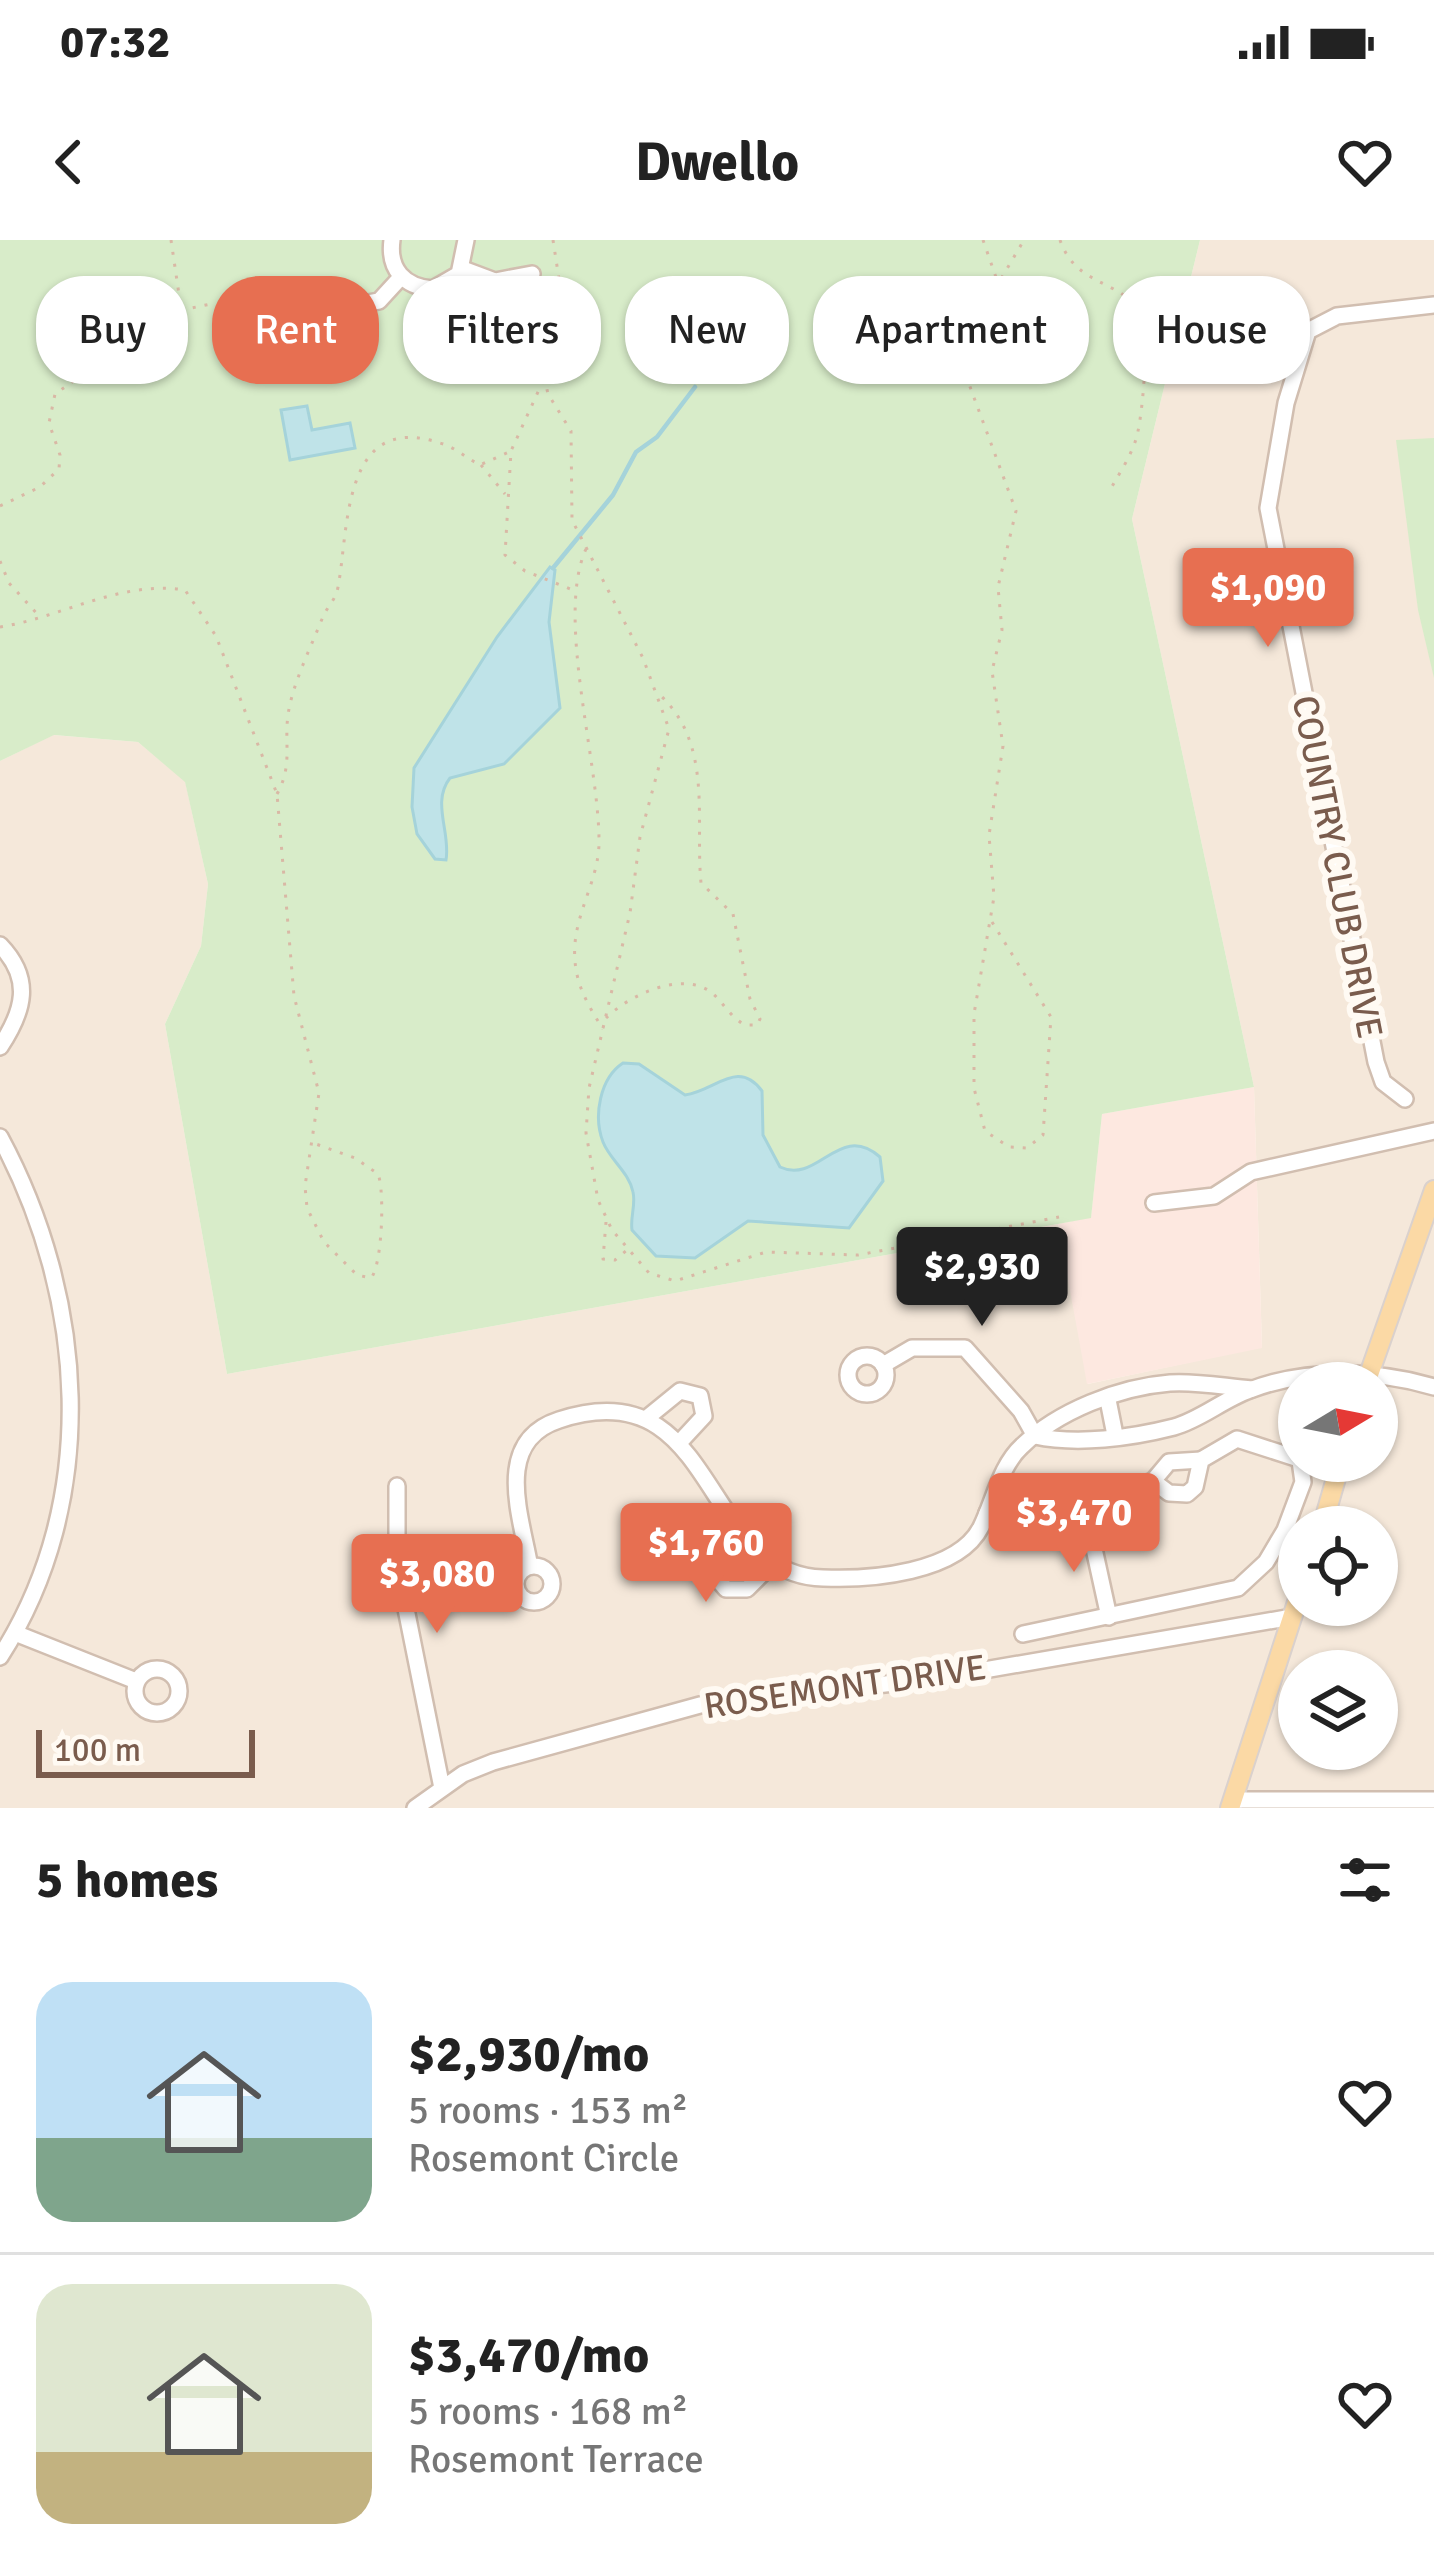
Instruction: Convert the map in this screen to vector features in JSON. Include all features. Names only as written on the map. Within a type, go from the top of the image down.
[{"type":"main road","points":[[1373,1362],[1434,1190]]},
{"type":"main road","points":[[1231,1804],[1289,1626]]},
{"type":"street","points":[[392,240],[392,262],[401,277],[433,289],[450,283],[463,269],[466,240]]},
{"type":"street","points":[[463,269],[495,281],[532,274]]},
{"type":"street","points":[[379,301],[401,277]]},
{"type":"street","name":"COUNTRY CLUB DRIVE","points":[[1405,1099],[1384,1082],[1376,1062],[1268,508],[1286,403],[1308,331],[1337,316],[1434,305]]},
{"type":"street","points":[[0,945],[16,965],[24,988],[19,1017],[0,1047]]},
{"type":"street","points":[[1154,1203],[1214,1196],[1251,1172],[1434,1131]]},
{"type":"street","points":[[0,1137],[49,1251],[64,1322],[70,1385],[67,1459],[54,1540],[40,1584],[0,1657]]},
{"type":"street","points":[[883,1365],[912,1348],[965,1348],[1021,1412],[1035,1436],[1064,1442],[1176,1426],[1252,1389]]},
{"type":"street","points":[[1398,1377],[1434,1387]]},
{"type":"street","points":[[530,1562],[515,1486],[528,1439],[550,1422],[607,1409],[648,1417],[680,1443],[749,1538],[776,1561],[824,1579],[928,1565],[970,1543],[1019,1448],[1065,1412],[1169,1383],[1252,1389],[1278,1384]]},
{"type":"street","points":[[648,1417],[680,1391],[700,1396],[704,1416],[680,1443]]},
{"type":"street","points":[[1108,1400],[1115,1435]]},
{"type":"street","points":[[987,1514],[1038,1527],[1079,1516],[1113,1493],[1154,1481],[1169,1462],[1201,1460],[1237,1438],[1278,1452]]},
{"type":"street","points":[[1154,1481],[1169,1492],[1187,1494],[1195,1487],[1201,1460]]},
{"type":"street","points":[[1023,1634],[1217,1596],[1249,1580],[1286,1530],[1303,1482]]},
{"type":"street","points":[[397,1486],[397,1564],[442,1788]]},
{"type":"street","points":[[1079,1516],[1091,1535],[1108,1617]]},
{"type":"street","points":[[749,1538],[721,1565],[720,1582],[726,1589],[747,1589],[776,1561]]},
{"type":"street","name":"ROSEMONT DRIVE","points":[[415,1808],[442,1788],[518,1752],[700,1705],[938,1678],[1278,1619]]},
{"type":"street","points":[[15,1633],[136,1682]]},
{"type":"street","points":[[1231,1804],[1434,1800]]},
{"type":"path","points":[[171,240],[176,276]]},
{"type":"path","points":[[554,240],[559,276]]},
{"type":"path","points":[[983,240],[994,276]]},
{"type":"path","points":[[1004,276],[1024,240]]},
{"type":"path","points":[[1060,240],[1068,259],[1087,278],[1134,303],[1144,320],[1138,429],[1110,490]]},
{"type":"path","points":[[188,307],[211,304]]},
{"type":"path","points":[[0,506],[40,488],[59,470],[60,455],[49,423],[56,394],[71,384]]},
{"type":"path","points":[[541,384],[511,451],[505,554],[536,576],[578,592]]},
{"type":"path","points":[[545,384],[571,431],[574,524],[668,719],[668,742],[643,822],[586,1133],[607,1220],[603,1258],[615,1260],[627,1250]]},
{"type":"path","points":[[969,384],[1016,511],[999,578],[1002,630],[992,671],[1003,746],[989,835],[992,922],[976,986],[974,1088],[985,1130],[1009,1147],[1027,1148],[1043,1135],[1053,1027],[1042,997],[992,922]]},
{"type":"path","points":[[278,794],[290,767],[287,716],[323,614],[337,594],[344,516],[361,470],[387,446],[413,439],[444,444],[480,465],[506,496]]},
{"type":"path","points":[[480,465],[491,464],[511,451]]},
{"type":"path","points":[[586,546],[579,564],[579,680],[599,848],[577,917],[575,961],[580,988],[603,1029]]},
{"type":"path","points":[[0,561],[9,583],[43,620]]},
{"type":"path","points":[[0,626],[43,620],[109,594],[185,590],[217,636],[278,794],[294,997],[319,1093],[304,1186],[314,1226],[357,1275],[371,1278],[378,1268],[384,1197],[378,1174],[355,1158],[313,1143]]},
{"type":"path","points":[[604,1020],[629,999],[678,985],[712,993],[745,1025],[754,1026],[760,1019],[750,998],[733,914],[701,883],[699,773],[676,714],[658,694]]},
{"type":"path","points":[[607,1220],[649,1273],[675,1281],[766,1252],[859,1255],[1059,1216]]},
{"type":"shaded area","points":[[1200,240],[1434,240],[1434,1808],[0,1808],[0,761],[53,735],[138,742],[185,781],[208,884],[201,946],[165,1024],[227,1374],[1058,1224],[1088,1384],[1262,1347],[1254,1087],[1132,519],[1165,384],[1310,384],[1310,276],[1191,276]]},
{"type":"shaded area","points":[[1254,1087],[1262,1348],[1087,1384],[1058,1224],[1091,1217],[1102,1114]]},
{"type":"green space","points":[[0,240],[1200,240],[1191,276],[1113,276],[1113,384],[1165,384],[1132,519],[1254,1087],[1102,1114],[1091,1218],[227,1374],[165,1024],[201,946],[208,884],[185,782],[138,742],[54,735],[0,761]]},
{"type":"green space","points":[[1434,438],[1434,678],[1418,610],[1396,440]]},
{"type":"water","points":[[307,406],[312,430],[350,423],[355,448],[290,460],[281,410]]},
{"type":"water","points":[[550,567],[555,570],[549,622],[560,708],[504,764],[450,778],[442,797],[446,860],[435,859],[417,834],[412,807],[414,768],[497,637]]},
{"type":"water","points":[[623,1063],[639,1064],[685,1095],[744,1077],[762,1091],[763,1135],[780,1167],[806,1168],[852,1146],[880,1157],[883,1181],[849,1228],[748,1221],[695,1258],[656,1256],[632,1230],[631,1185],[600,1132],[604,1088]]},
{"type":"waterway","points":[[553,568],[613,495],[636,452],[657,437],[695,387]]}]
